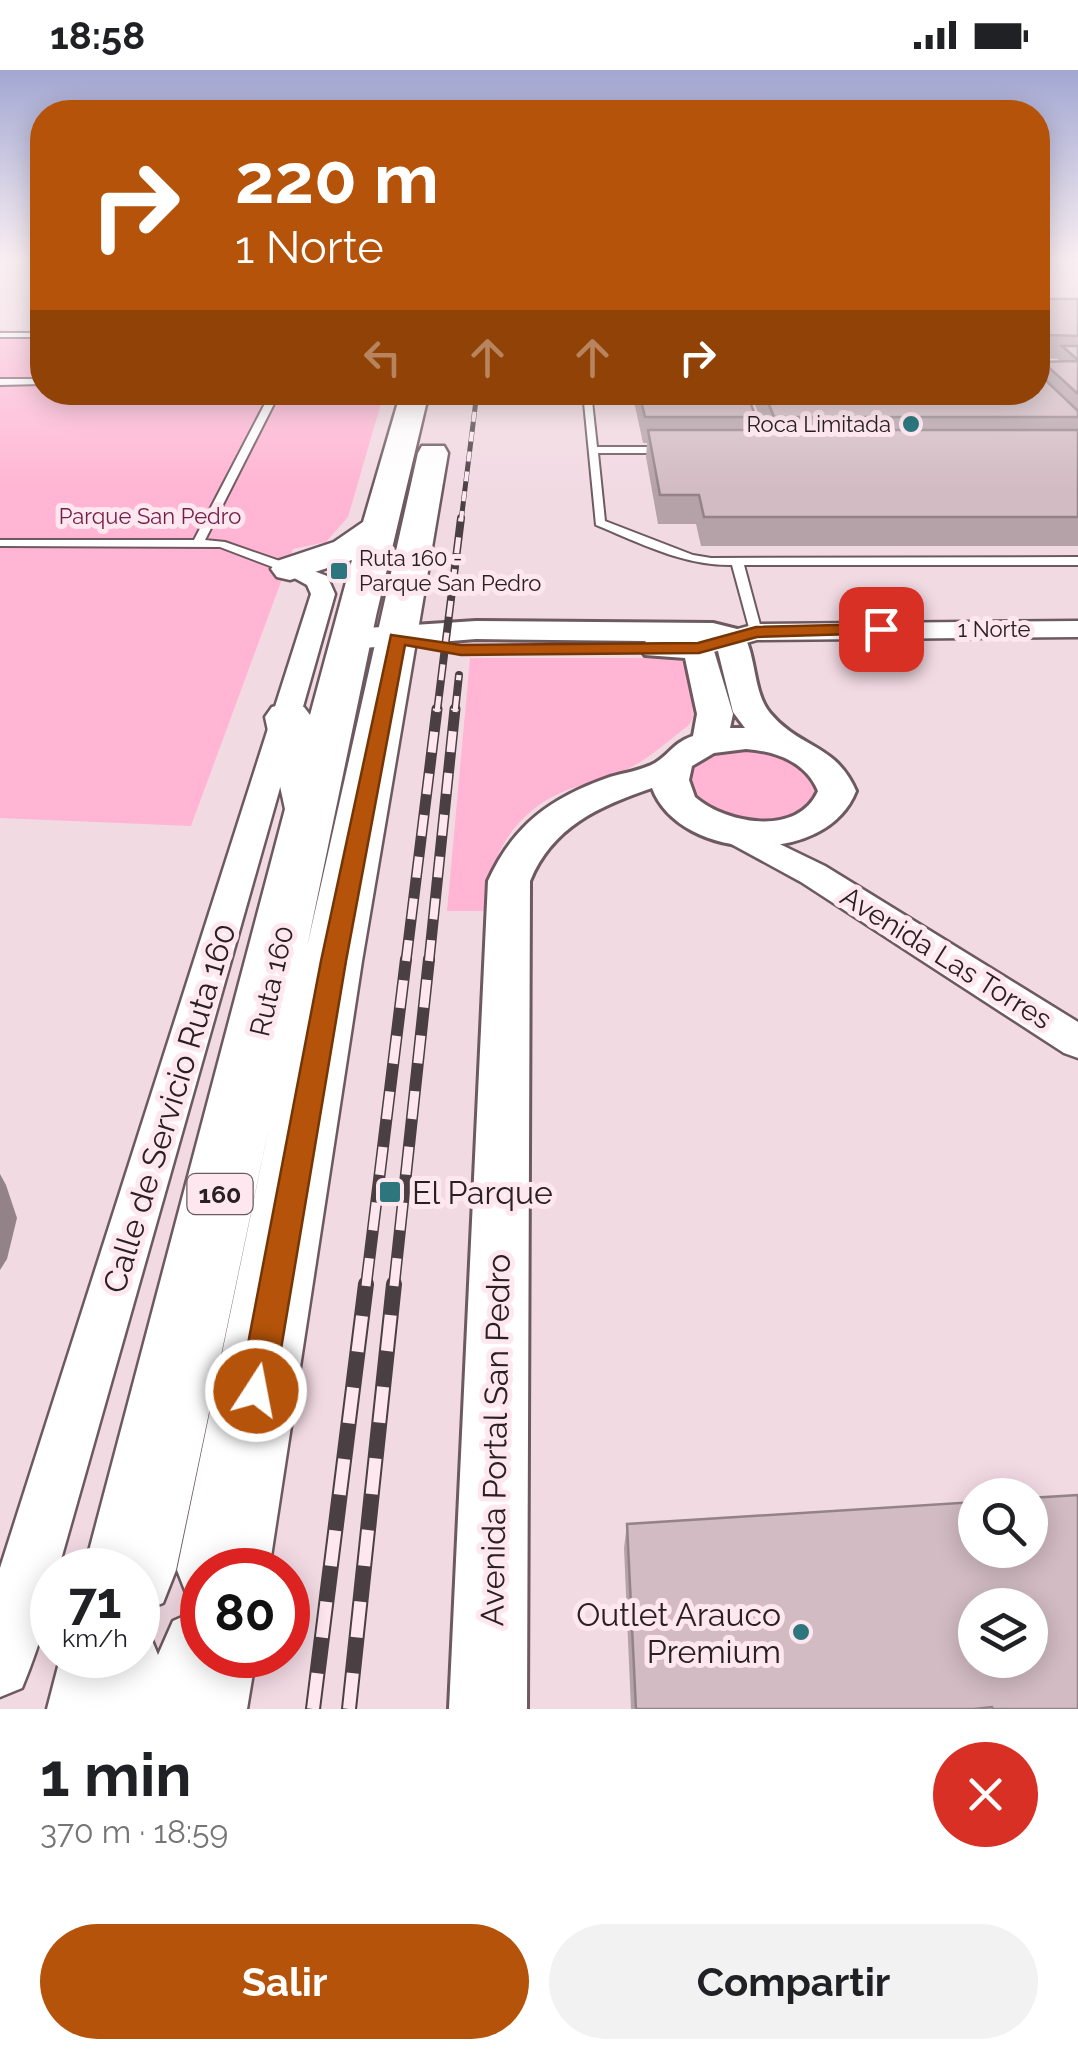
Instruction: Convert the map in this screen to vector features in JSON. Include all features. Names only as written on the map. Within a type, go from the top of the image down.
[{"type":"highway","name":"Ruta 160","points":[[227,1548],[334,961],[374,638],[379,527],[412,405]]},
{"type":"highway","name":"Ruta 160","points":[[135,1548],[310,819],[374,638],[440,412]]},
{"type":"highway","points":[[290,569],[347,550],[379,527]]},
{"type":"highway","points":[[288,717],[310,819]]},
{"type":"highway","points":[[97,1709],[104,1678]]},
{"type":"highway","points":[[197,1709],[203,1678]]},
{"type":"street","name":"Calle de Servicio Ruta 160","points":[[0,1666],[324,590],[318,581],[290,569]]},
{"type":"street","name":"1 Norte","points":[[374,638],[461,650],[1078,629]]},
{"type":"street","points":[[710,742],[729,639]]},
{"type":"street","points":[[729,639],[750,712],[780,743]]},
{"type":"street","points":[[549,825],[617,809],[652,808],[694,816],[734,832],[767,836],[798,831],[824,817],[835,797],[834,786],[830,776],[810,756],[780,743],[744,738],[710,742],[685,753],[672,770],[671,789],[694,816]]},
{"type":"street","name":"Avenida Portal San Pedro","points":[[488,1709],[508,896],[513,867],[520,854],[562,811],[584,799],[672,770]]},
{"type":"street","name":"Avenida Las Torres","points":[[798,831],[798,852],[813,874]]},
{"type":"street","name":"Avenida Las Torres","points":[[734,832],[813,874],[1078,1042]]},
{"type":"lane","points":[[0,382],[30,382]]},
{"type":"lane","points":[[198,544],[269,405]]},
{"type":"lane","points":[[588,405],[598,519],[605,526],[690,558],[737,562],[1078,562]]},
{"type":"lane","points":[[592,450],[674,450]]},
{"type":"lane","points":[[0,543],[221,544],[290,569]]},
{"type":"lane","points":[[729,639],[737,562]]},
{"type":"green space","name":"Parque San Pedro","points":[[0,336],[30,336],[30,405],[381,405],[348,517],[326,542],[293,549],[191,826],[0,818]]},
{"type":"green space","points":[[470,658],[675,658],[689,665],[693,717],[689,725],[634,766],[567,790],[532,810],[507,838],[498,855],[485,911],[447,911]]},
{"type":"green space","points":[[745,748],[787,758],[804,770],[815,789],[808,806],[775,822],[754,822],[713,809],[698,796],[689,781],[696,764],[710,755]]},
{"type":"building","points":[[1062,346],[1078,346],[1078,360]]},
{"type":"building","points":[[1078,361],[1078,394],[1050,368],[1050,362]]},
{"type":"building","points":[[1050,384],[1078,411],[1078,417],[774,417],[769,405],[1050,405]]},
{"type":"building","points":[[642,405],[751,405],[756,417],[645,417]]},
{"type":"building","points":[[648,430],[1078,430],[1078,517],[704,517],[699,495],[660,495]]},
{"type":"building","name":"Outlet Arauco Premium","points":[[1078,1495],[1078,1709],[636,1709],[627,1524],[958,1503],[958,1568],[1048,1568],[1048,1497]]},
{"type":"railway","points":[[461,521],[475,405]]},
{"type":"railway","points":[[437,712],[461,518]]},
{"type":"railway","points":[[455,712],[459,675]]},
{"type":"railway","points":[[406,961],[437,709]]},
{"type":"railway","points":[[429,961],[455,709]]},
{"type":"railway","points":[[366,1286],[406,959]]},
{"type":"railway","points":[[394,1286],[429,959]]},
{"type":"railway","points":[[313,1709],[366,1284]]},
{"type":"railway","points":[[349,1709],[394,1284]]},
{"type":"place","name":"Roca Limitada","points":[[911,424]]},
{"type":"place","name":"Ruta 160 - Parque San Pedro","points":[[339,571]]},
{"type":"place","name":"El Parque","points":[[390,1192]]},
{"type":"place","name":"Outlet Arauco Premium","points":[[801,1632]]},
{"type":"route","points":[[256,1391],[397,638],[461,650],[699,648],[743,633],[881,629]]}]
